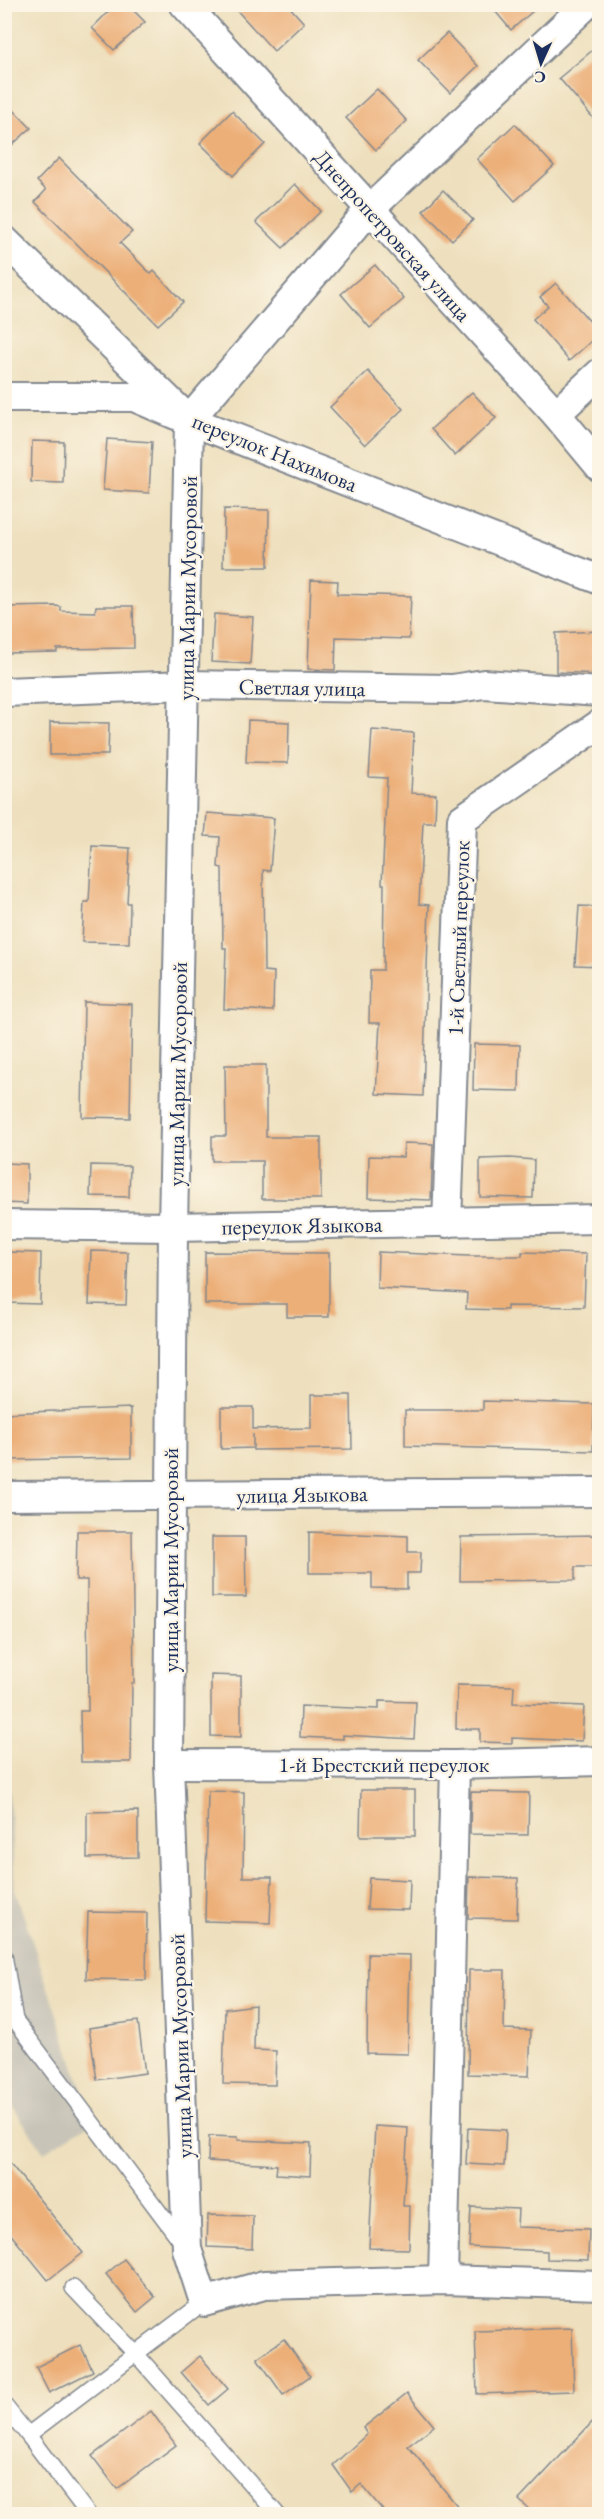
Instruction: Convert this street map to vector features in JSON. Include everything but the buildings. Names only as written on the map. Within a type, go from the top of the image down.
[{"type":"street","name":"Днепропетровская улица","points":[[184,4],[556,414],[600,467]]},
{"type":"street","points":[[4,397],[134,397],[189,420],[370,209],[587,4]]},
{"type":"street","name":"переулок Нахимова","points":[[4,240],[189,420],[600,580]]},
{"type":"street","points":[[556,414],[600,373]]},
{"type":"street","name":"улица Марии Мусоровой","points":[[189,420],[186,685],[173,1227],[169,1764],[187,2249],[204,2302]]},
{"type":"street","name":"Светлая улица","points":[[4,692],[186,685],[452,689],[484,684],[600,692]]},
{"type":"street","name":"1-й Светлый переулок","points":[[447,1223],[462,819],[600,724]]},
{"type":"street","name":"переулок Языкова","points":[[4,1225],[173,1227],[600,1220]]},
{"type":"street","name":"улица Языкова","points":[[4,1496],[600,1492]]},
{"type":"street","name":"1-й Брестский переулок","points":[[169,1764],[455,1765],[600,1761]]},
{"type":"street","points":[[443,2280],[455,1765]]},
{"type":"street","points":[[204,2302],[264,2285],[443,2280],[600,2285]]},
{"type":"lane","points":[[4,1955],[15,2020],[187,2249]]},
{"type":"lane","points":[[73,2288],[136,2354],[277,2514]]},
{"type":"lane","points":[[28,2435],[204,2302]]},
{"type":"lane","points":[[4,2405],[88,2514]]},
{"type":"shaded area","points":[[4,1710],[15,1890],[93,2122],[44,2152],[5,2096]]}]
